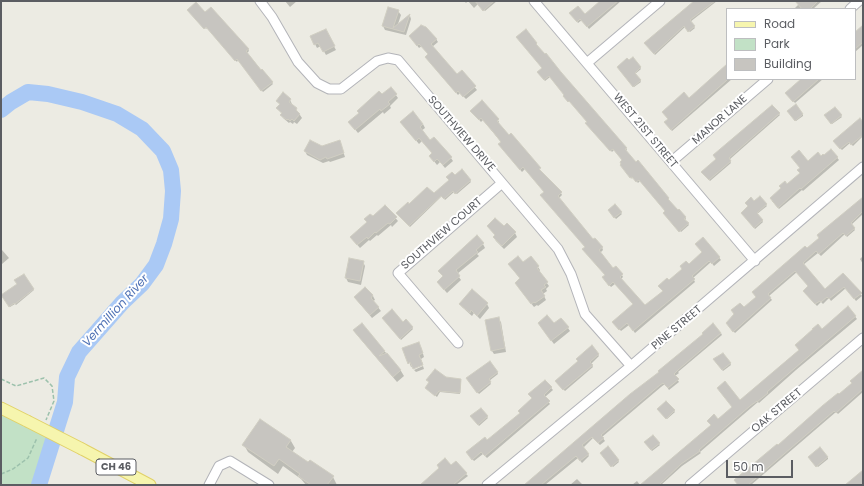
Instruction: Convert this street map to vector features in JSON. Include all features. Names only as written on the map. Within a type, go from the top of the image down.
[{"type":"main road","name":"CH 46","points":[[1,408],[150,485]]},
{"type":"street","name":"SOUTHVIEW DRIVE","points":[[260,1],[272,17],[298,62],[317,83],[329,90],[341,89],[377,61],[388,58],[398,60],[558,249],[571,274],[585,314],[632,366]]},
{"type":"street","name":"WEST 21ST STREET","points":[[534,1],[755,260]]},
{"type":"street","points":[[587,63],[660,1]]},
{"type":"street","points":[[851,8],[859,1]]},
{"type":"street","name":"MANOR LANE","points":[[671,162],[767,80]]},
{"type":"street","name":"PINE STREET","points":[[487,485],[632,366],[863,167]]},
{"type":"street","name":"SOUTHVIEW COURT","points":[[458,343],[398,273],[502,182]]},
{"type":"street","name":"OAK STREET","points":[[690,485],[863,338]]},
{"type":"street","points":[[209,485],[219,466],[230,460],[269,485]]},
{"type":"green space","points":[[1,408],[55,436],[39,485],[1,485]]},
{"type":"building","points":[[475,1],[494,1],[483,11]]},
{"type":"building","points":[[600,1],[618,1],[587,27],[580,19],[577,22],[569,13],[578,6],[585,14]]},
{"type":"building","points":[[694,1],[715,1],[690,20],[695,26],[688,32],[684,26],[654,54],[644,43]]},
{"type":"building","points":[[795,1],[818,1],[811,8],[801,8]]},
{"type":"building","points":[[196,2],[205,12],[211,7],[249,49],[246,51],[273,82],[261,91],[237,59],[235,61],[206,27],[204,29],[187,10]]},
{"type":"building","points":[[388,7],[399,10],[393,28],[410,14],[404,32],[382,26]]},
{"type":"building","points":[[421,25],[426,27],[437,39],[431,44],[457,74],[462,70],[476,86],[463,97],[458,91],[456,93],[425,57],[428,54],[419,44],[417,46],[409,36]]},
{"type":"building","points":[[863,25],[863,42],[856,48],[856,31]]},
{"type":"building","points":[[326,29],[335,46],[323,52],[318,43],[314,45],[310,36]]},
{"type":"building","points":[[526,29],[537,43],[536,44],[545,54],[546,53],[627,148],[625,149],[636,162],[638,160],[669,198],[668,199],[686,217],[684,219],[689,223],[679,232],[663,213],[665,211],[639,180],[636,182],[632,177],[630,178],[620,165],[622,160],[613,149],[610,151],[585,123],[587,122],[563,96],[564,95],[549,76],[544,80],[537,72],[542,68],[516,37]]},
{"type":"building","points":[[633,57],[641,67],[635,73],[641,80],[633,87],[617,67],[627,58],[629,60]]},
{"type":"building","points":[[726,65],[727,80],[671,130],[664,122],[668,119],[662,112],[684,92],[689,98]]},
{"type":"building","points":[[800,80],[818,80],[793,102],[785,93]]},
{"type":"building","points":[[391,87],[397,94],[388,102],[390,104],[381,111],[380,109],[355,130],[348,122],[359,113],[357,111],[379,91],[382,94]]},
{"type":"building","points":[[283,92],[291,99],[289,102],[297,108],[296,110],[300,114],[294,121],[292,119],[290,121],[288,119],[287,120],[280,115],[282,113],[276,108],[280,104],[276,101]]},
{"type":"building","points":[[482,100],[499,119],[497,121],[509,135],[511,133],[541,168],[539,169],[562,192],[558,196],[593,239],[595,238],[603,247],[599,250],[613,268],[616,266],[623,274],[620,277],[645,305],[663,291],[658,286],[667,278],[669,280],[682,269],[680,266],[686,261],[689,264],[702,252],[695,244],[703,237],[720,257],[712,264],[709,261],[692,276],[695,279],[633,331],[627,323],[619,330],[612,322],[633,304],[613,282],[609,286],[602,277],[605,275],[582,249],[585,247],[540,195],[544,192],[523,167],[520,170],[498,144],[501,142],[481,118],[479,120],[470,111]]},
{"type":"building","points":[[796,104],[803,114],[795,121],[787,111]]},
{"type":"building","points":[[772,105],[780,113],[729,158],[731,161],[709,180],[701,172],[716,159],[713,155]]},
{"type":"building","points":[[835,107],[842,115],[831,124],[824,115]]},
{"type":"building","points":[[413,111],[423,124],[420,127],[430,140],[434,137],[452,157],[443,165],[437,159],[434,162],[429,156],[432,153],[419,138],[416,141],[400,122]]},
{"type":"building","points":[[860,118],[863,122],[863,135],[851,145],[849,142],[840,149],[833,141]]},
{"type":"building","points":[[310,140],[322,146],[340,140],[344,153],[320,160],[304,151]]},
{"type":"building","points":[[831,149],[838,157],[778,208],[770,198],[781,188],[779,186],[785,181],[787,184],[800,173],[797,170],[800,168],[791,157],[799,150],[808,161],[818,152],[821,156]]},
{"type":"building","points":[[462,169],[471,180],[455,194],[453,191],[444,199],[441,196],[409,226],[396,213],[408,202],[409,204],[427,187],[434,193],[449,180],[446,177],[452,172],[455,175]]},
{"type":"building","points":[[760,196],[767,204],[757,213],[763,220],[754,228],[741,213],[748,206],[745,203],[751,197],[754,201]]},
{"type":"building","points":[[863,197],[863,211],[851,223],[855,228],[846,236],[843,233],[819,254],[816,251],[803,263],[825,289],[843,273],[862,293],[854,299],[844,287],[829,299],[827,297],[821,302],[820,301],[815,304],[803,291],[808,286],[795,271],[768,294],[771,298],[733,332],[726,323],[734,314],[731,310],[740,303],[744,307],[756,297],[752,292],[805,246],[807,248],[819,238],[817,235]]},
{"type":"building","points":[[615,204],[622,212],[614,218],[608,210]]},
{"type":"building","points":[[385,205],[397,217],[390,224],[388,223],[368,239],[367,237],[357,245],[350,237],[367,222],[364,219],[370,214],[373,216]]},
{"type":"building","points":[[495,218],[504,226],[507,223],[516,232],[502,246],[493,237],[495,235],[487,226]]},
{"type":"building","points":[[477,235],[484,243],[476,250],[478,252],[456,270],[460,276],[444,290],[437,282],[443,276],[438,271]]},
{"type":"building","points":[[518,256],[523,262],[531,256],[539,266],[537,268],[548,282],[544,285],[546,287],[541,290],[545,296],[535,303],[534,302],[531,304],[515,283],[520,278],[508,264]]},
{"type":"building","points":[[349,258],[364,261],[360,281],[345,278]]},
{"type":"building","points":[[24,274],[34,289],[9,307],[1,295],[17,284],[14,280]]},
{"type":"building","points":[[365,287],[373,295],[371,298],[379,307],[370,315],[354,297]]},
{"type":"building","points":[[472,289],[488,303],[477,316],[471,310],[470,313],[459,304]]},
{"type":"building","points":[[848,306],[856,316],[767,392],[768,393],[750,406],[699,450],[700,451],[681,464],[659,485],[640,485],[711,425],[707,421],[714,414],[718,419],[732,407],[717,388],[725,381],[740,400],[799,350],[795,345],[812,329],[818,324],[822,329]]},
{"type":"building","points":[[392,309],[403,322],[406,319],[413,327],[400,339],[382,318]]},
{"type":"building","points":[[547,315],[554,323],[561,318],[569,327],[551,341],[538,323]]},
{"type":"building","points":[[499,317],[505,348],[491,351],[485,320]]},
{"type":"building","points":[[362,323],[385,351],[379,356],[387,353],[401,370],[393,377],[353,330]]},
{"type":"building","points":[[713,323],[721,333],[674,374],[679,379],[668,388],[663,383],[660,385],[601,435],[604,438],[598,443],[592,437],[582,445],[589,454],[580,461],[576,456],[541,485],[524,485],[630,394],[659,372],[658,371],[703,334],[702,333]]},
{"type":"building","points":[[419,342],[423,353],[419,355],[423,365],[413,369],[410,362],[408,364],[402,348]]},
{"type":"building","points":[[592,345],[599,354],[590,362],[593,365],[563,390],[555,381],[578,361],[576,359]]},
{"type":"building","points":[[723,353],[731,363],[722,370],[713,359]]},
{"type":"building","points":[[490,361],[498,372],[489,379],[491,382],[477,393],[466,378]]},
{"type":"building","points":[[435,369],[446,377],[461,379],[460,393],[439,391],[435,396],[425,388],[429,382],[426,380]]},
{"type":"building","points":[[863,370],[863,389],[836,413],[834,411],[748,485],[738,485],[734,480],[777,444],[778,445],[822,406],[852,383],[850,381]]},
{"type":"building","points":[[545,380],[552,387],[544,395],[550,401],[485,456],[481,452],[472,460],[466,452],[485,437],[487,440],[520,413],[518,411],[532,398],[528,394]]},
{"type":"building","points":[[666,401],[675,410],[666,419],[657,409]]},
{"type":"building","points":[[481,408],[488,416],[478,425],[470,416]]},
{"type":"building","points":[[260,419],[291,440],[286,447],[308,462],[310,460],[334,476],[327,485],[311,485],[298,476],[300,474],[279,459],[274,466],[242,445]]},
{"type":"building","points":[[653,435],[660,443],[651,450],[644,442]]},
{"type":"building","points":[[608,446],[619,460],[611,467],[600,453]]},
{"type":"building","points":[[820,447],[828,457],[816,467],[808,457]]},
{"type":"building","points":[[445,458],[451,465],[456,461],[467,473],[453,485],[420,485],[439,468],[437,465]]},
{"type":"building","points":[[863,470],[863,485],[845,485]]},
{"type":"waterway","name":"Vermillion River","points":[[1,110],[28,92],[48,94],[82,102],[117,114],[142,129],[163,151],[171,170],[173,191],[171,219],[156,265],[142,284],[122,303],[79,352],[67,377],[65,402],[39,485]]}]
